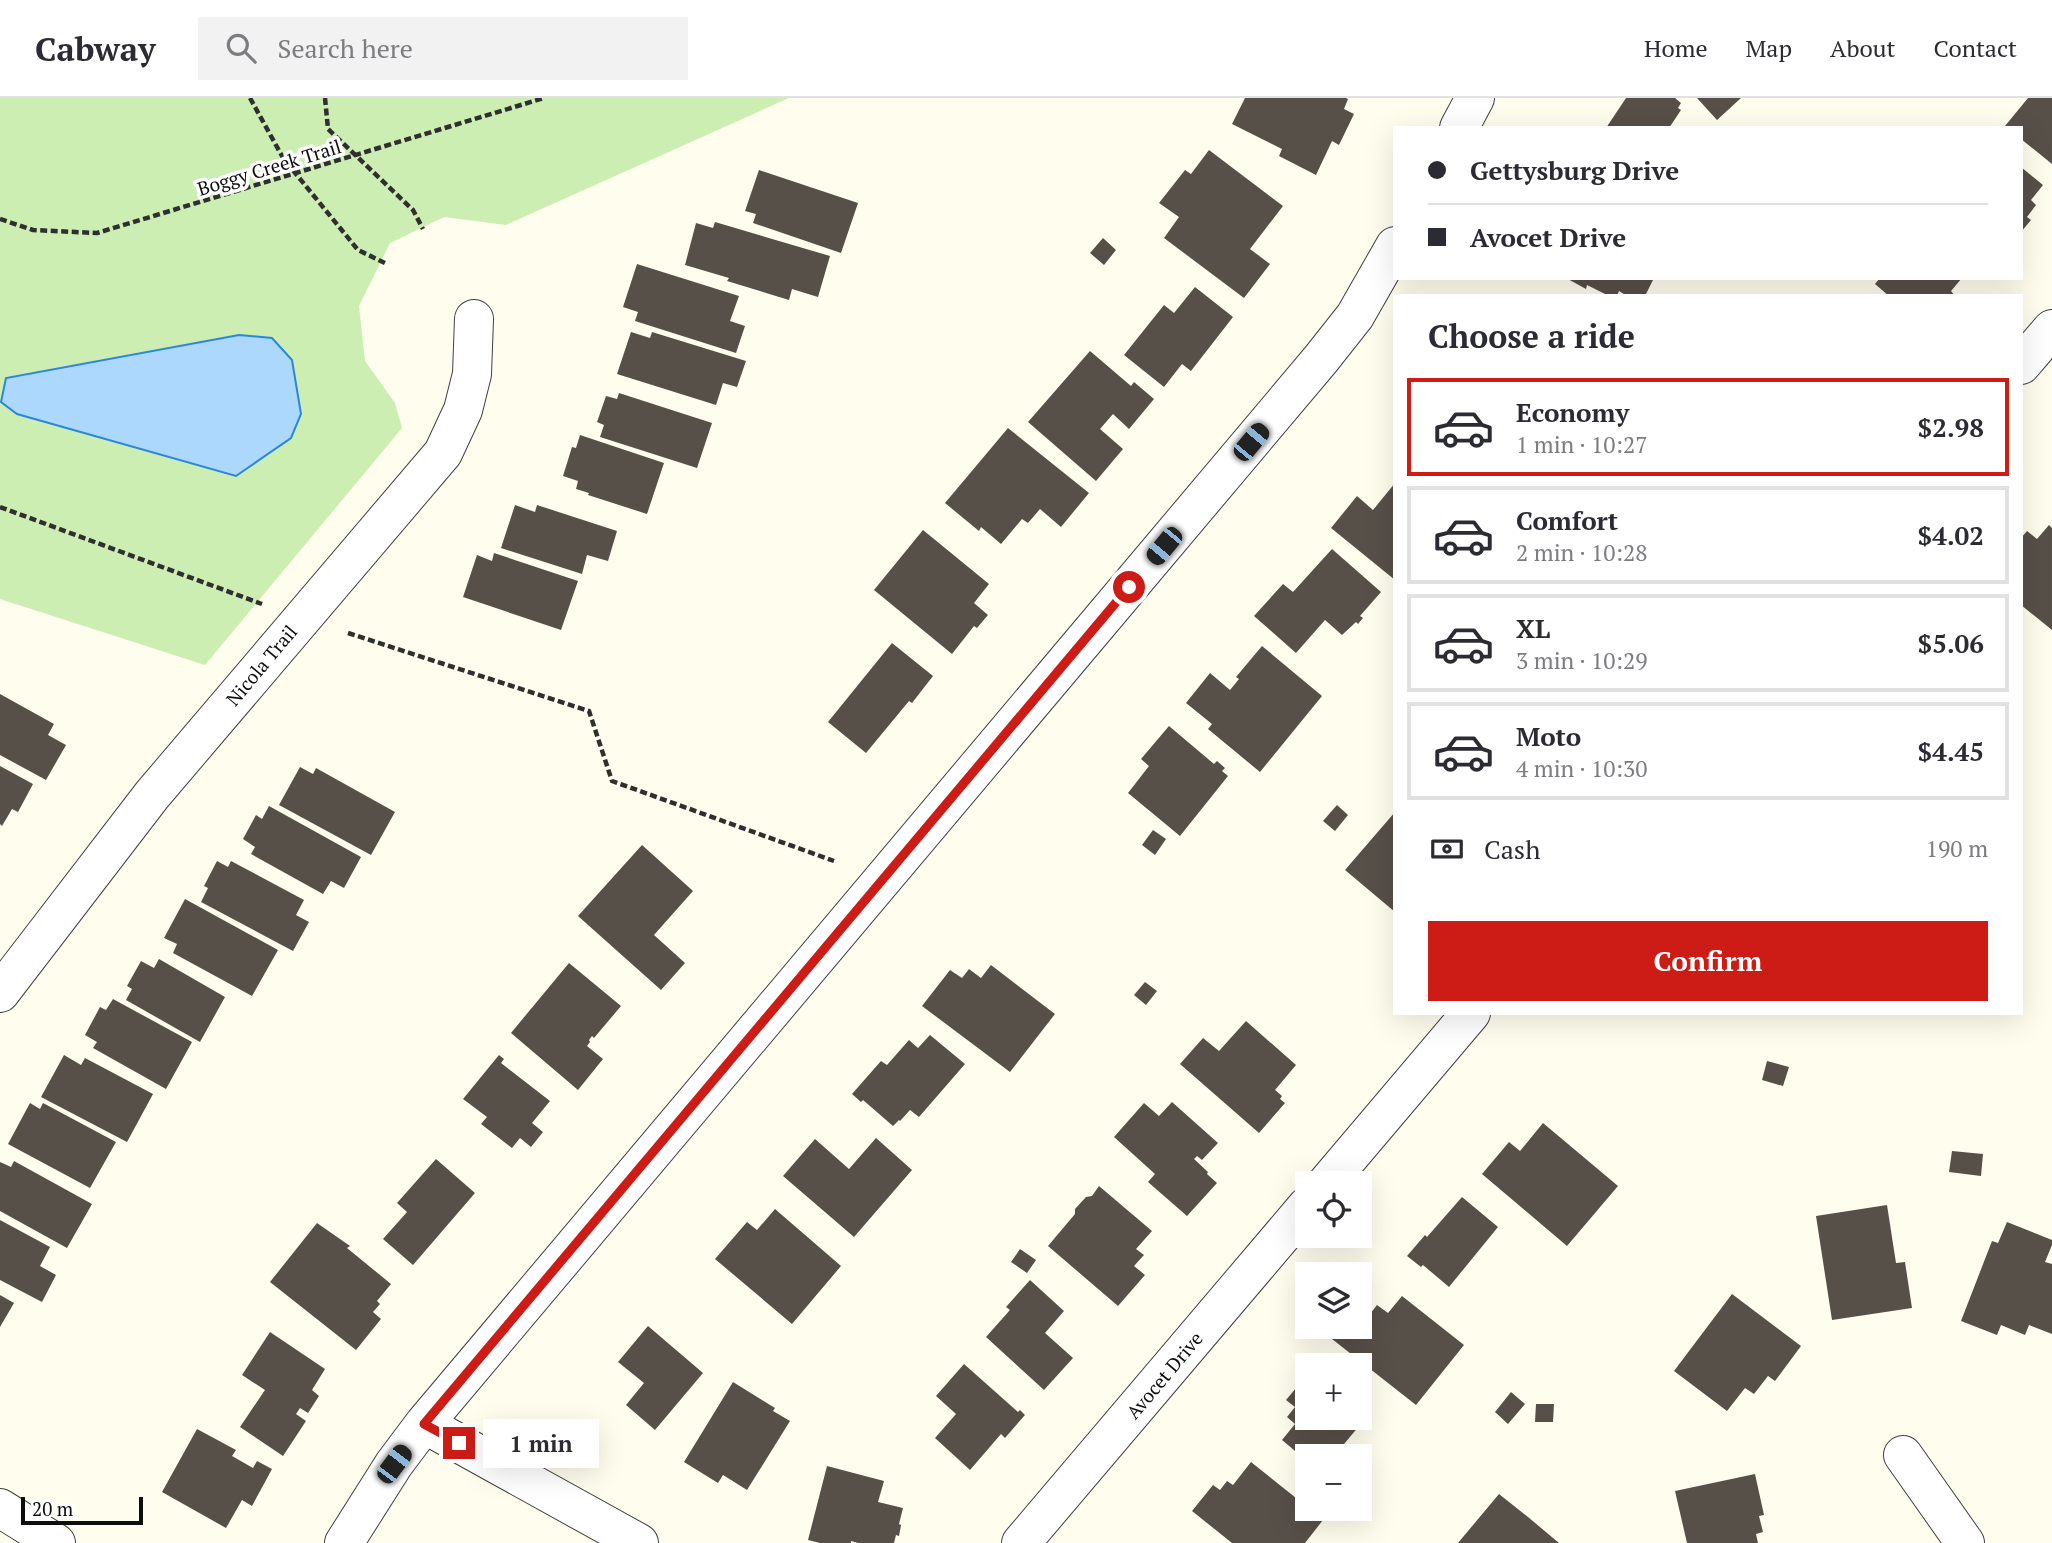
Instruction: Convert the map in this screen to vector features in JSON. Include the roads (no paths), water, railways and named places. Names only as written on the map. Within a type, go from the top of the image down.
[{"type":"street","points":[[1460,126],[1475,98]]},
{"type":"street","points":[[344,1543],[394,1464],[424,1424],[1321,359],[1355,316],[1393,250]]},
{"type":"street","name":"Nicola Trail","points":[[0,993],[152,795],[443,453],[463,410],[472,374],[474,319]]},
{"type":"street","points":[[2023,363],[2052,329]]},
{"type":"street","points":[[1337,1171],[1469,1015]]},
{"type":"street","name":"Avocet Drive","points":[[1021,1543],[1295,1220]]},
{"type":"street","points":[[424,1424],[639,1543]]},
{"type":"street","points":[[1903,1455],[1965,1543]]},
{"type":"street","points":[[0,1508],[57,1543]]},
{"type":"water","points":[[239,335],[272,338],[292,360],[301,414],[291,438],[236,476],[17,414],[1,402],[6,378]]}]
